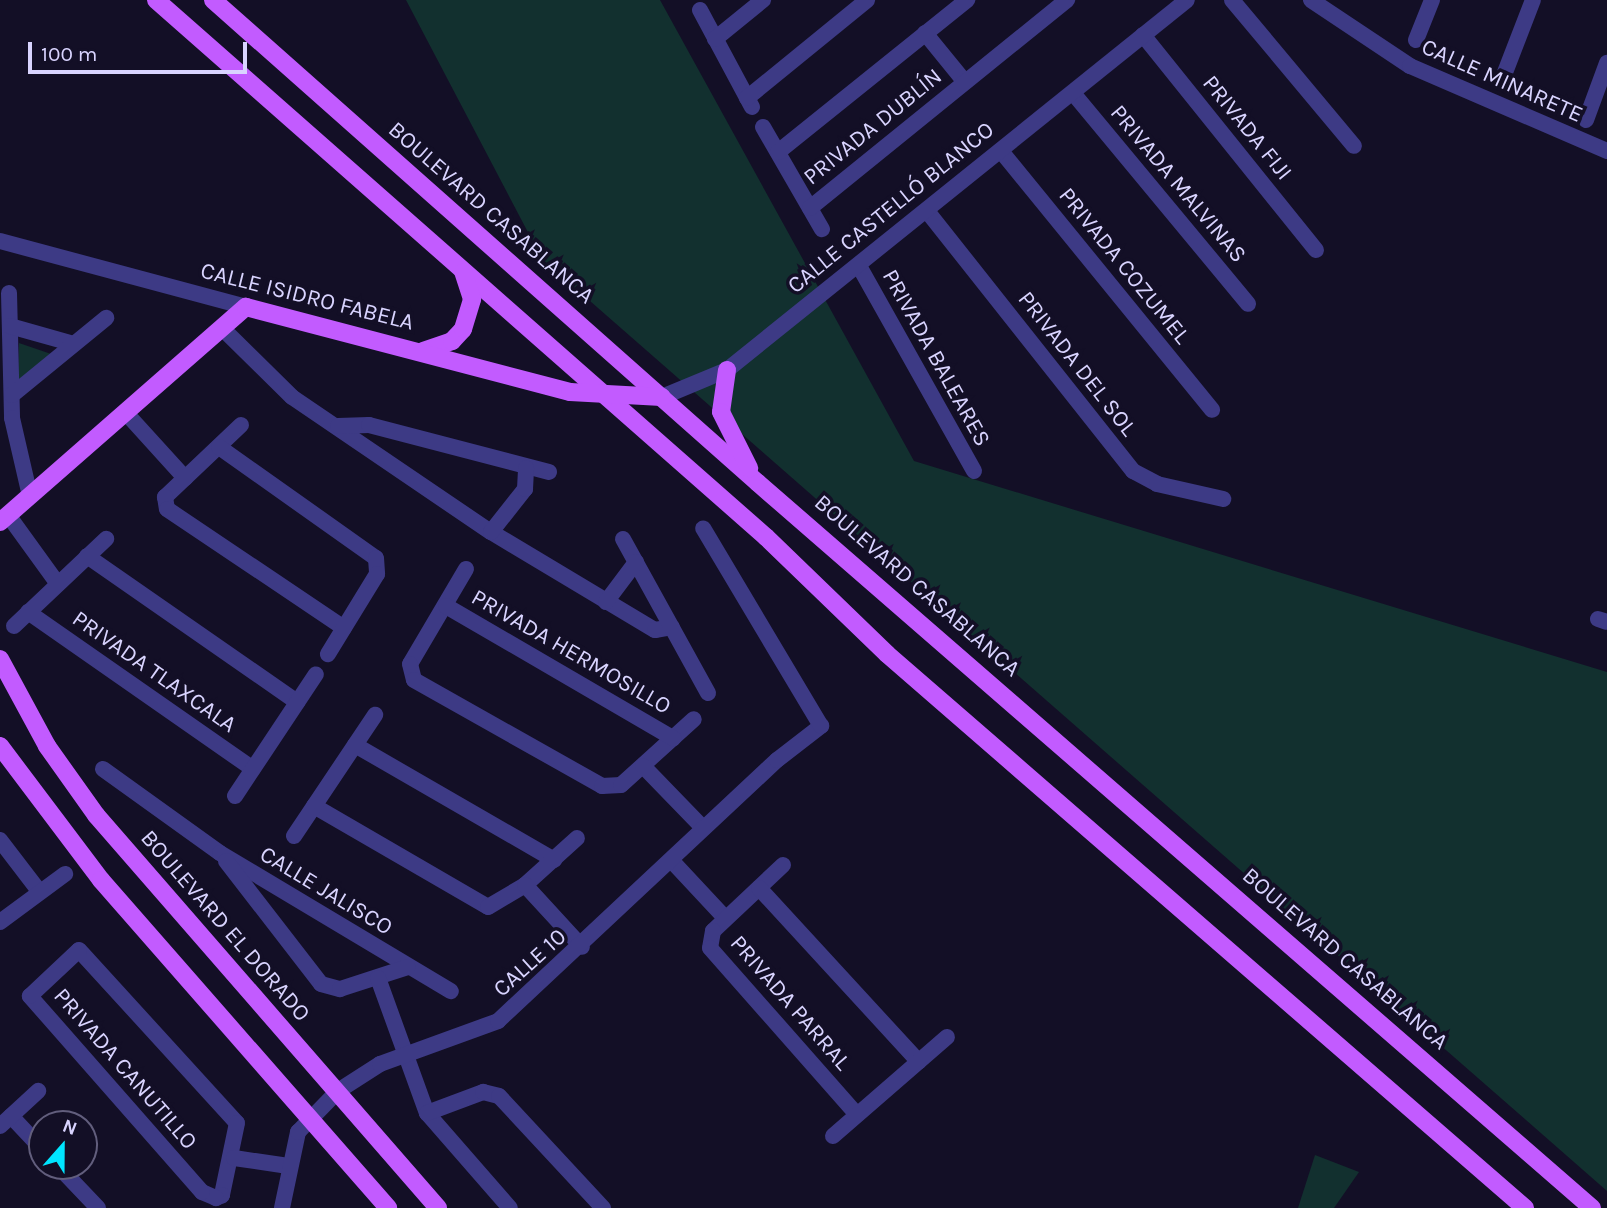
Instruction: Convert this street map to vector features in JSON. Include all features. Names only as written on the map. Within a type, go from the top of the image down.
[{"type":"main road","points":[[156,0],[765,537],[887,654],[1525,1208]]},
{"type":"main road","name":"BOULEVARD CASABLANCA","points":[[213,0],[758,484],[1592,1208]]},
{"type":"main road","points":[[422,351],[452,341],[467,322],[472,299],[461,269]]},
{"type":"main road","points":[[4,519],[246,307]]},
{"type":"main road","name":"CALLE ISIDRO FABELA","points":[[246,307],[602,396]]},
{"type":"main road","points":[[727,370],[721,412],[758,484]]},
{"type":"main road","name":"CALLE CASTELLÓ BLANCO","points":[[602,396],[662,397]]},
{"type":"main road","name":"BOULEVARD EL DORADO","points":[[0,659],[47,746],[96,815],[438,1208]]},
{"type":"main road","points":[[0,746],[101,880],[388,1208]]},
{"type":"street","points":[[715,39],[763,0]]},
{"type":"street","points":[[700,10],[749,102],[867,0]]},
{"type":"street","name":"PRIVADA DUBLÍN","points":[[778,152],[967,0]]},
{"type":"street","name":"PRIVADA DUBLÍN","points":[[810,208],[1067,0]]},
{"type":"street","name":"CALLE CASTELLÓ BLANCO","points":[[662,397],[727,370],[1187,0]]},
{"type":"street","points":[[1233,0],[1354,146]]},
{"type":"street","name":"CALLE MINARETE","points":[[1311,0],[1434,78],[1607,151]]},
{"type":"street","points":[[1416,40],[1432,0]]},
{"type":"street","points":[[1504,75],[1532,0]]},
{"type":"street","name":"PRIVADA DUBLÍN","points":[[925,33],[965,82]]},
{"type":"street","name":"PRIVADA FIJI","points":[[1143,35],[1316,250]]},
{"type":"street","points":[[1586,120],[1607,63]]},
{"type":"street","name":"PRIVADA MALVINAS","points":[[1073,93],[1248,304]]},
{"type":"street","name":"PRIVADA DUBLÍN","points":[[764,127],[822,229]]},
{"type":"street","name":"PRIVADA COZUMEL","points":[[1001,151],[1212,410]]},
{"type":"street","name":"PRIVADA DEL SOL","points":[[927,211],[1133,471],[1157,484],[1223,499]]},
{"type":"street","name":"CALLE ISIDRO FABELA","points":[[0,241],[246,307]]},
{"type":"street","name":"PRIVADA BALEARES","points":[[859,266],[974,471]]},
{"type":"street","points":[[9,293],[14,440],[30,495]]},
{"type":"street","points":[[12,395],[106,318]]},
{"type":"street","points":[[10,326],[74,344]]},
{"type":"street","points":[[222,328],[292,397],[491,532],[654,630],[671,627]]},
{"type":"street","points":[[126,413],[184,478]]},
{"type":"street","points":[[241,425],[165,497],[167,509],[344,628]]},
{"type":"street","points":[[338,426],[369,425],[549,472]]},
{"type":"street","points":[[219,447],[376,558],[377,574],[328,654]]},
{"type":"street","points":[[491,532],[525,489],[526,468]]},
{"type":"street","name":"PRIVADA TLAXCALA","points":[[4,519],[58,584]]},
{"type":"street","name":"CALLE 10","points":[[282,1208],[288,1166],[298,1132],[338,1091],[362,1073],[498,1021],[582,947],[703,828],[821,726],[703,528]]},
{"type":"street","name":"PRIVADA TLAXCALA","points":[[14,626],[106,538]]},
{"type":"street","points":[[623,539],[708,693]]},
{"type":"street","points":[[87,556],[297,702]]},
{"type":"street","points":[[606,602],[636,562]]},
{"type":"street","name":"PRIVADA HERMOSILLO","points":[[466,569],[410,664],[414,680],[602,786],[621,785],[694,719]]},
{"type":"street","name":"PRIVADA HERMOSILLO","points":[[446,606],[673,738]]},
{"type":"street","name":"PRIVADA TLAXCALA","points":[[28,612],[253,769]]},
{"type":"street","points":[[234,796],[316,674]]},
{"type":"street","points":[[294,836],[375,715]]},
{"type":"street","points":[[355,745],[554,860]]},
{"type":"street","points":[[643,766],[703,828]]},
{"type":"street","name":"CALLE JALISCO","points":[[103,769],[220,853],[452,991]]},
{"type":"street","points":[[314,806],[479,905],[498,904],[554,860],[577,838]]},
{"type":"street","points":[[0,840],[39,891]]},
{"type":"street","name":"CALLE JALISCO","points":[[220,853],[321,984],[340,989],[408,967]]},
{"type":"street","name":"PRIVADA PARRAL","points":[[670,860],[725,918]]},
{"type":"street","name":"PRIVADA PARRAL","points":[[783,865],[713,931],[710,948],[856,1115]]},
{"type":"street","points":[[0,922],[65,874]]},
{"type":"street","points":[[525,884],[582,947]]},
{"type":"street","points":[[759,888],[919,1062]]},
{"type":"street","name":"PRIVADA CANUTILLO","points":[[83,950],[234,1116],[238,1130],[233,1158],[222,1195],[216,1198],[202,1192],[32,992],[83,950]]},
{"type":"street","points":[[379,978],[427,1113],[510,1208]]},
{"type":"street","points":[[833,1136],[947,1037]]},
{"type":"street","points":[[28,1138],[6,1121],[38,1091]]},
{"type":"street","points":[[427,1113],[483,1092],[499,1096],[603,1208]]},
{"type":"street","points":[[233,1158],[288,1166]]},
{"type":"street","points":[[71,1180],[98,1208]]},
{"type":"green space","points":[[406,0],[660,0],[914,461],[1607,672],[1607,1191],[542,259]]},
{"type":"green space","points":[[19,343],[54,355],[18,382]]},
{"type":"green space","points":[[1315,1155],[1359,1172],[1334,1208],[1298,1208]]}]
